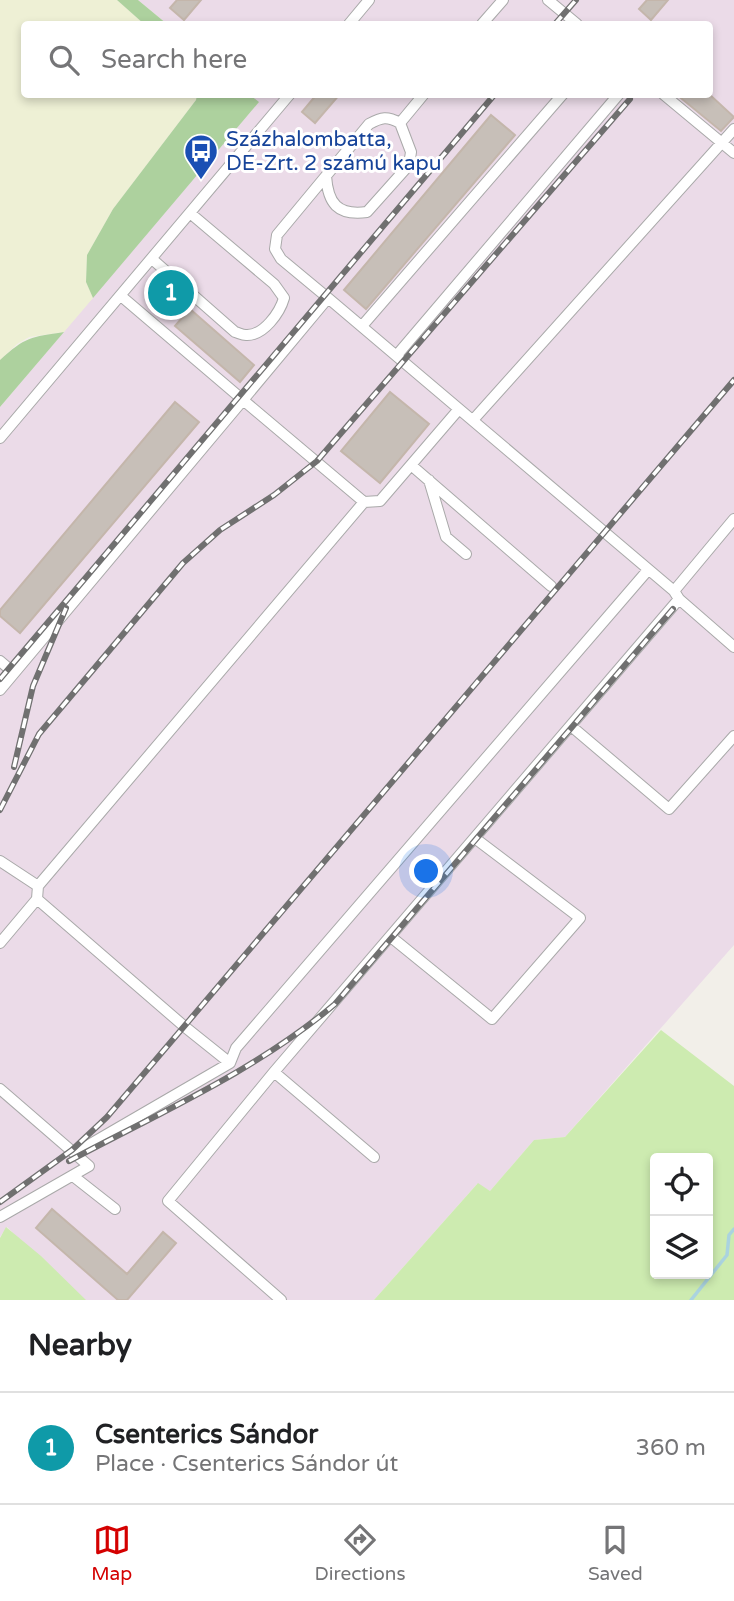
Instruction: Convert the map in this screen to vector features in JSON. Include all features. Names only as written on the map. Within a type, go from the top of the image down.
[{"type":"street","points":[[352,21],[369,0]]},
{"type":"street","points":[[485,21],[503,0]]},
{"type":"street","points":[[548,0],[574,21]]},
{"type":"street","points":[[0,438],[287,98]]},
{"type":"street","points":[[400,123],[421,98]]},
{"type":"street","points":[[362,326],[560,98]]},
{"type":"street","points":[[397,355],[616,98]]},
{"type":"street","points":[[668,98],[734,153]]},
{"type":"street","points":[[326,176],[327,195],[340,209],[354,214],[367,212],[409,165],[411,152],[400,123],[390,117],[381,117],[369,124],[277,235],[275,249],[281,259],[397,355],[734,647]]},
{"type":"street","points":[[472,420],[734,129]]},
{"type":"street","points":[[152,259],[235,332],[247,335],[261,331],[281,308],[284,298],[274,284],[190,213]]},
{"type":"street","points":[[121,296],[364,502],[380,501],[460,409]]},
{"type":"street","points":[[0,690],[328,298]]},
{"type":"street","points":[[411,465],[551,586]]},
{"type":"street","points":[[429,480],[446,537],[466,554]]},
{"type":"street","points":[[0,943],[37,899],[38,886],[364,502]]},
{"type":"street","points":[[281,1300],[168,1200],[274,1072],[571,726],[734,519]]},
{"type":"street","points":[[75,1153],[230,1063],[236,1048],[648,570]]},
{"type":"street","points":[[0,661],[14,673]]},
{"type":"street","points":[[571,726],[669,809],[734,736]]},
{"type":"street","points":[[391,937],[492,1018],[580,918],[476,839]]},
{"type":"street","points":[[0,861],[38,886]]},
{"type":"street","points":[[37,899],[230,1063]]},
{"type":"street","points":[[274,1072],[374,1157]]},
{"type":"street","points":[[0,1089],[89,1166],[0,1217]]},
{"type":"street","points":[[73,1176],[115,1209]]},
{"type":"shaded area","points":[[138,0],[734,0],[734,945],[565,1137],[534,1140],[490,1191],[477,1184],[374,1300],[82,1300],[7,1227],[0,1237],[0,407],[258,103],[253,98],[713,98],[713,21],[163,21]]},
{"type":"green space","points":[[0,0],[117,0],[141,21],[21,21],[21,98],[196,100],[113,209],[87,255],[86,282],[93,298],[64,332],[29,337],[0,360]]},
{"type":"green space","points":[[117,0],[138,0],[163,21],[141,21]]},
{"type":"green space","points":[[254,98],[259,102],[93,298],[86,282],[87,255],[113,209],[196,100]]},
{"type":"green space","points":[[64,332],[0,407],[0,360],[29,339]]},
{"type":"green space","points":[[661,1030],[734,1086],[734,1300],[374,1300],[478,1183],[490,1191],[534,1140],[565,1137]]},
{"type":"green space","points":[[6,1227],[41,1256],[86,1300],[0,1300],[0,1238]]},
{"type":"building","points":[[177,0],[201,0],[184,20],[170,8]]},
{"type":"building","points":[[647,0],[668,0],[651,20],[639,9]]},
{"type":"building","points":[[314,98],[337,98],[315,123],[302,112]]},
{"type":"building","points":[[681,98],[713,98],[734,117],[721,131]]},
{"type":"building","points":[[491,115],[515,135],[366,309],[344,290]]},
{"type":"building","points":[[190,309],[254,365],[240,382],[175,326]]},
{"type":"building","points":[[390,392],[429,424],[380,483],[341,451]]},
{"type":"building","points":[[175,402],[199,422],[20,633],[0,616],[0,610]]},
{"type":"building","points":[[52,1209],[127,1274],[163,1232],[176,1243],[127,1300],[118,1300],[36,1228]]},
{"type":"waterway","points":[[691,1300],[727,1255],[729,1235],[734,1229]]},
{"type":"railway","points":[[558,21],[576,0]]},
{"type":"railway","points":[[0,679],[492,98]]},
{"type":"railway","points":[[0,810],[39,734],[183,563],[220,530],[274,495],[317,461],[630,99]]},
{"type":"railway","points":[[0,1202],[72,1150],[107,1117],[734,380]]},
{"type":"railway","points":[[14,767],[33,686],[66,608]]},
{"type":"railway","points":[[69,1161],[240,1070],[305,1028],[335,1004],[673,609]]},
{"type":"place","name":"Százhalombatta, DE-Zrt. 2 számú kapu","points":[[201,181]]},
{"type":"place","name":"Csenterics Sándor","points":[[171,293]]}]
